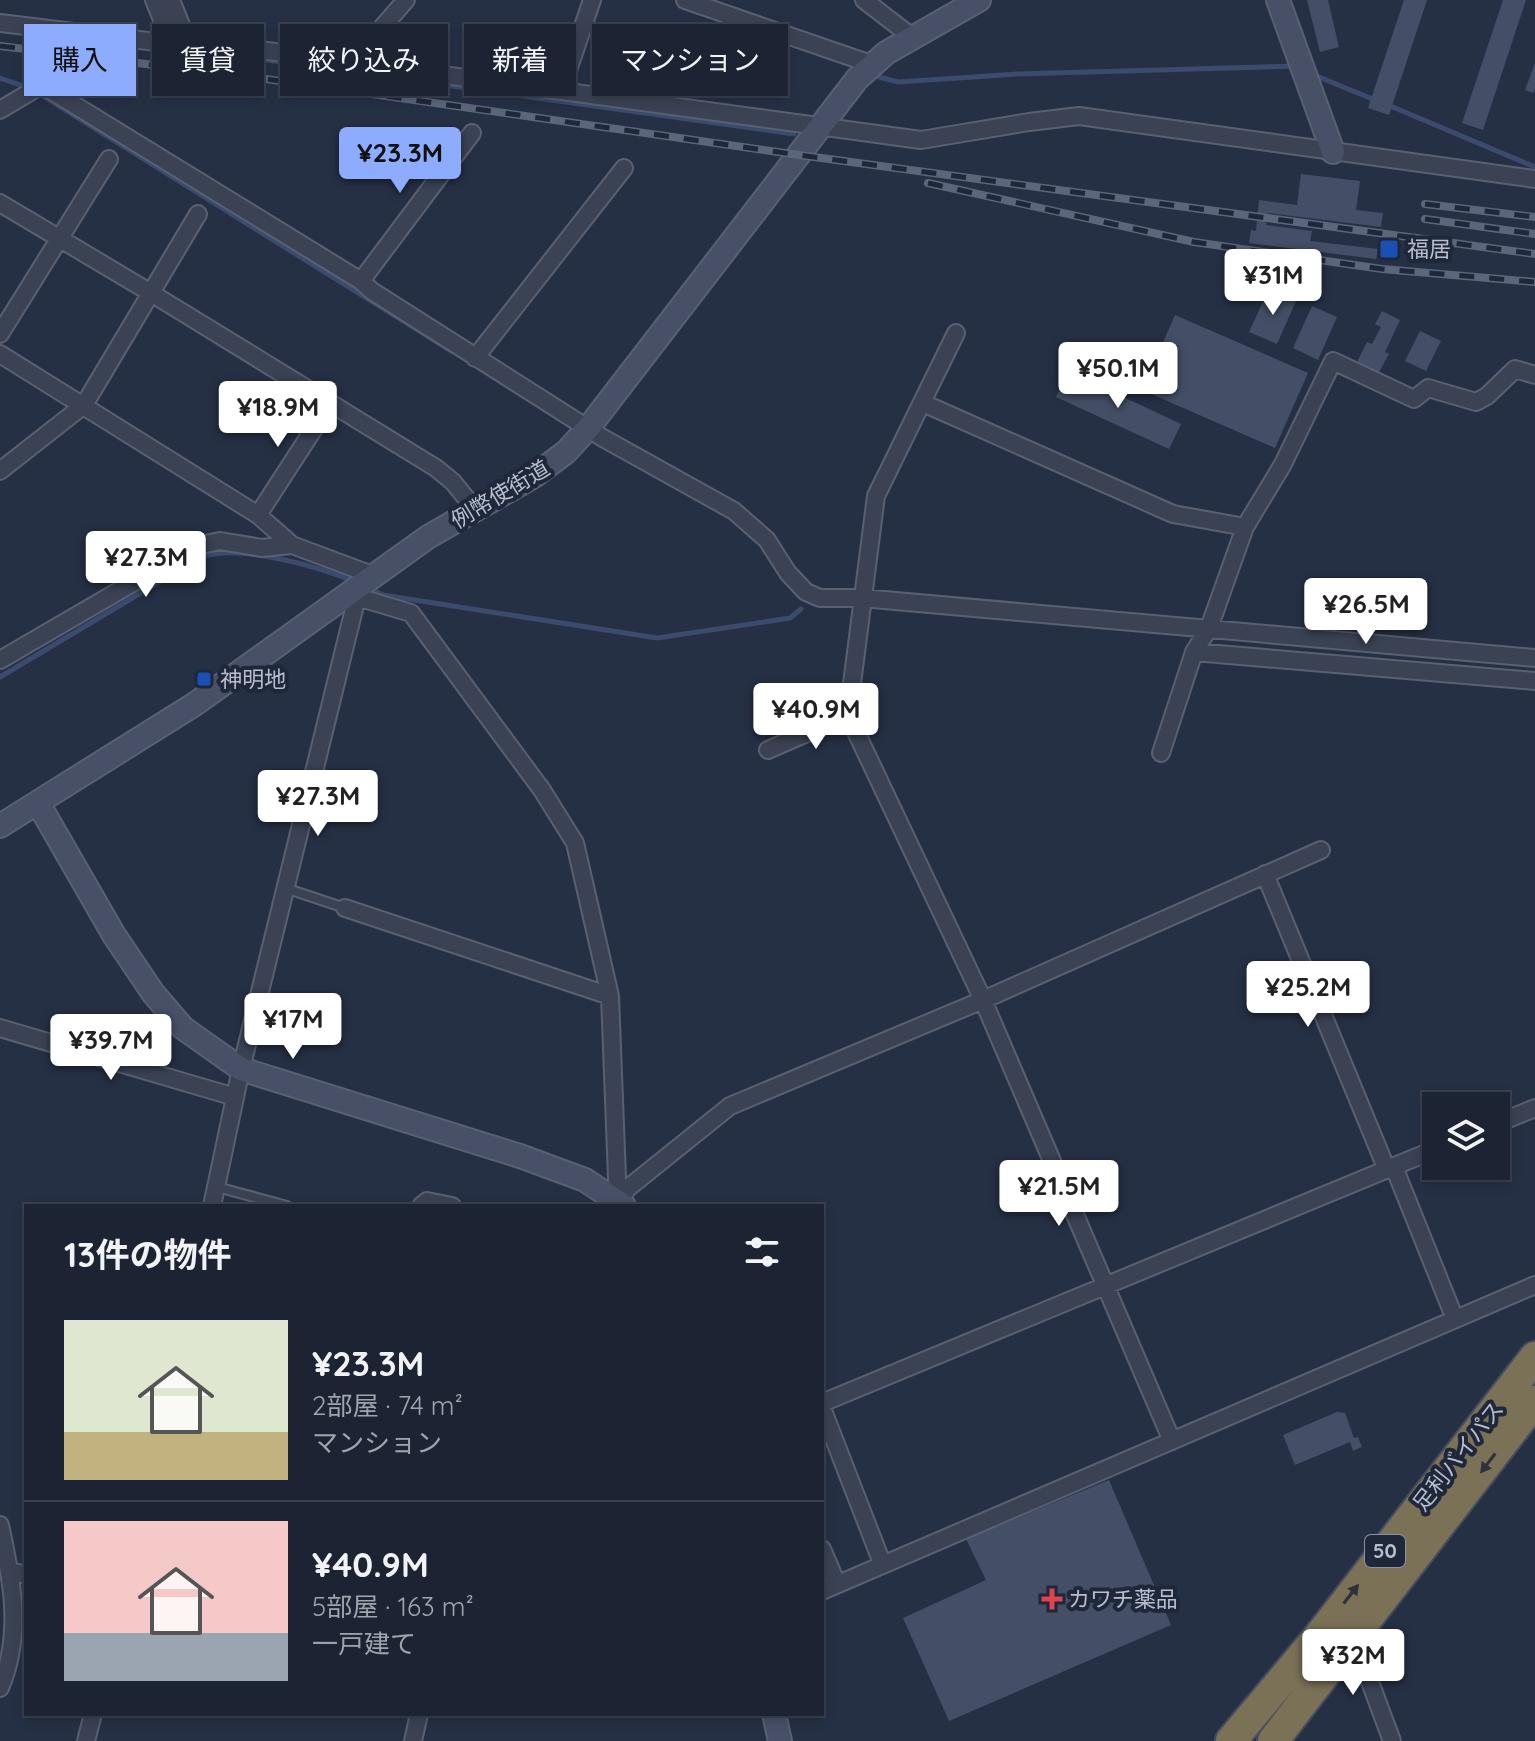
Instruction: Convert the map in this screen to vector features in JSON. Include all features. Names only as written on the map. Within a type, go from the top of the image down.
[{"type":"highway","name":"足利バイパス","points":[[1231,1741],[1324,1630],[1535,1357]]},
{"type":"highway","name":"足利バイパス","points":[[1273,1741],[1530,1413]]},
{"type":"main road","name":"例幣使街道","points":[[0,826],[195,704],[428,537],[553,463],[589,427],[871,64],[979,0]]},
{"type":"main road","points":[[1278,0],[1333,152]]},
{"type":"main road","points":[[38,803],[114,935],[153,993],[183,1028],[241,1069],[520,1156],[585,1180],[619,1204]]},
{"type":"main road","points":[[774,1716],[778,1740]]},
{"type":"street","points":[[154,0],[169,24]]},
{"type":"street","points":[[171,0],[176,24]]},
{"type":"street","points":[[385,24],[406,0]]},
{"type":"street","points":[[576,47],[592,0]]},
{"type":"street","points":[[685,0],[871,64]]},
{"type":"street","points":[[864,0],[912,37]]},
{"type":"street","points":[[0,23],[152,39]]},
{"type":"street","points":[[0,110],[42,85],[361,281],[475,358],[603,438],[734,511],[767,540],[788,573],[806,592],[820,598],[862,598],[1535,658]]},
{"type":"street","points":[[576,93],[921,140],[1079,116],[1535,179]]},
{"type":"street","points":[[361,281],[472,133]]},
{"type":"street","points":[[0,334],[109,159]]},
{"type":"street","points":[[475,358],[624,168]]},
{"type":"street","points":[[0,203],[436,468],[453,482],[475,509]]},
{"type":"street","points":[[0,471],[84,405],[198,214]]},
{"type":"street","points":[[956,333],[876,496],[848,715],[983,1000],[1172,1441]]},
{"type":"street","points":[[0,354],[258,515],[292,545],[366,584],[411,613],[542,790],[575,843],[610,996],[620,1204]]},
{"type":"street","points":[[1161,753],[1194,652],[1209,628],[1245,527],[1283,464],[1333,361],[1414,399],[1428,388],[1476,402],[1487,396],[1515,369],[1535,375]]},
{"type":"street","points":[[923,403],[1173,514],[1245,527]]},
{"type":"street","points":[[258,515],[330,404]]},
{"type":"street","points":[[0,660],[196,546],[220,541],[262,548],[292,545]]},
{"type":"street","points":[[213,1204],[241,1069],[285,888],[366,584]]},
{"type":"street","points":[[1194,652],[1535,681]]},
{"type":"street","points":[[768,750],[848,715]]},
{"type":"street","points":[[620,1204],[628,1188],[730,1106],[983,1000],[1321,850]]},
{"type":"street","points":[[1265,874],[1455,1319]]},
{"type":"street","points":[[345,908],[610,996]]},
{"type":"street","points":[[0,1028],[235,1097]]},
{"type":"street","points":[[1510,1118],[1535,1108]]},
{"type":"street","points":[[824,1404],[1105,1284],[1422,1155]]},
{"type":"street","points":[[824,1560],[829,1588],[1535,1285]]},
{"type":"street","points":[[824,1410],[882,1563]]},
{"type":"street","points":[[0,1525],[18,1573],[14,1637],[0,1688]]},
{"type":"street","points":[[1354,1639],[1392,1741]]},
{"type":"street","points":[[86,1741],[92,1716]]},
{"type":"street","points":[[413,1741],[419,1716]]},
{"type":"lane","points":[[285,888],[345,908]]},
{"type":"lane","points":[[217,1187],[280,1204]]},
{"type":"building","points":[[1307,0],[1328,0],[1339,47],[1320,52]]},
{"type":"building","points":[[1404,0],[1427,0],[1389,115],[1368,108]]},
{"type":"building","points":[[1503,0],[1526,0],[1483,130],[1462,123]]},
{"type":"building","points":[[1535,63],[1535,88],[1533,93],[1525,90]]},
{"type":"building","points":[[1301,174],[1360,181],[1356,210],[1383,213],[1381,227],[1268,213],[1266,225],[1312,231],[1310,241],[1378,249],[1376,259],[1249,243],[1251,230],[1256,231],[1259,200],[1297,205]]},
{"type":"building","points":[[1269,289],[1296,301],[1277,344],[1249,332]]},
{"type":"building","points":[[1312,306],[1337,317],[1318,360],[1293,348]]},
{"type":"building","points":[[1382,311],[1400,320],[1385,352],[1389,354],[1378,374],[1356,364],[1367,342],[1372,344],[1381,327],[1375,324]]},
{"type":"building","points":[[1175,315],[1308,373],[1275,448],[1142,390]]},
{"type":"building","points":[[1420,331],[1441,341],[1426,371],[1405,361]]},
{"type":"building","points":[[1068,371],[1181,424],[1169,449],[1056,397]]},
{"type":"building","points":[[1337,1412],[1345,1413],[1354,1438],[1358,1437],[1362,1447],[1353,1451],[1350,1442],[1295,1465],[1283,1435]]},
{"type":"building","name":"カワチ薬品","points":[[1109,1480],[1171,1625],[949,1721],[903,1618],[986,1580],[966,1539]]},
{"type":"waterway","points":[[264,60],[794,134]]},
{"type":"waterway","points":[[879,77],[898,82],[1018,74],[1294,66]]},
{"type":"waterway","points":[[1314,75],[1375,100]]},
{"type":"waterway","points":[[0,78],[24,86]]},
{"type":"waterway","points":[[43,96],[451,351]]},
{"type":"waterway","points":[[1388,105],[1535,167]]},
{"type":"waterway","points":[[0,677],[209,555],[242,553],[262,556],[303,564],[355,582]]},
{"type":"waterway","points":[[368,588],[383,595],[657,638],[790,618],[801,609]]},
{"type":"railway","points":[[0,46],[259,78],[799,155],[1535,254]]},
{"type":"railway","points":[[928,183],[1194,242],[1382,269],[1535,282]]},
{"type":"railway","points":[[1425,204],[1535,217]]},
{"type":"railway","points":[[1425,219],[1535,234]]},
{"type":"place","name":"福居","points":[[1389,249]]},
{"type":"place","name":"神明地","points":[[204,679]]},
{"type":"place","name":"カワチ薬品","points":[[1052,1599]]}]
